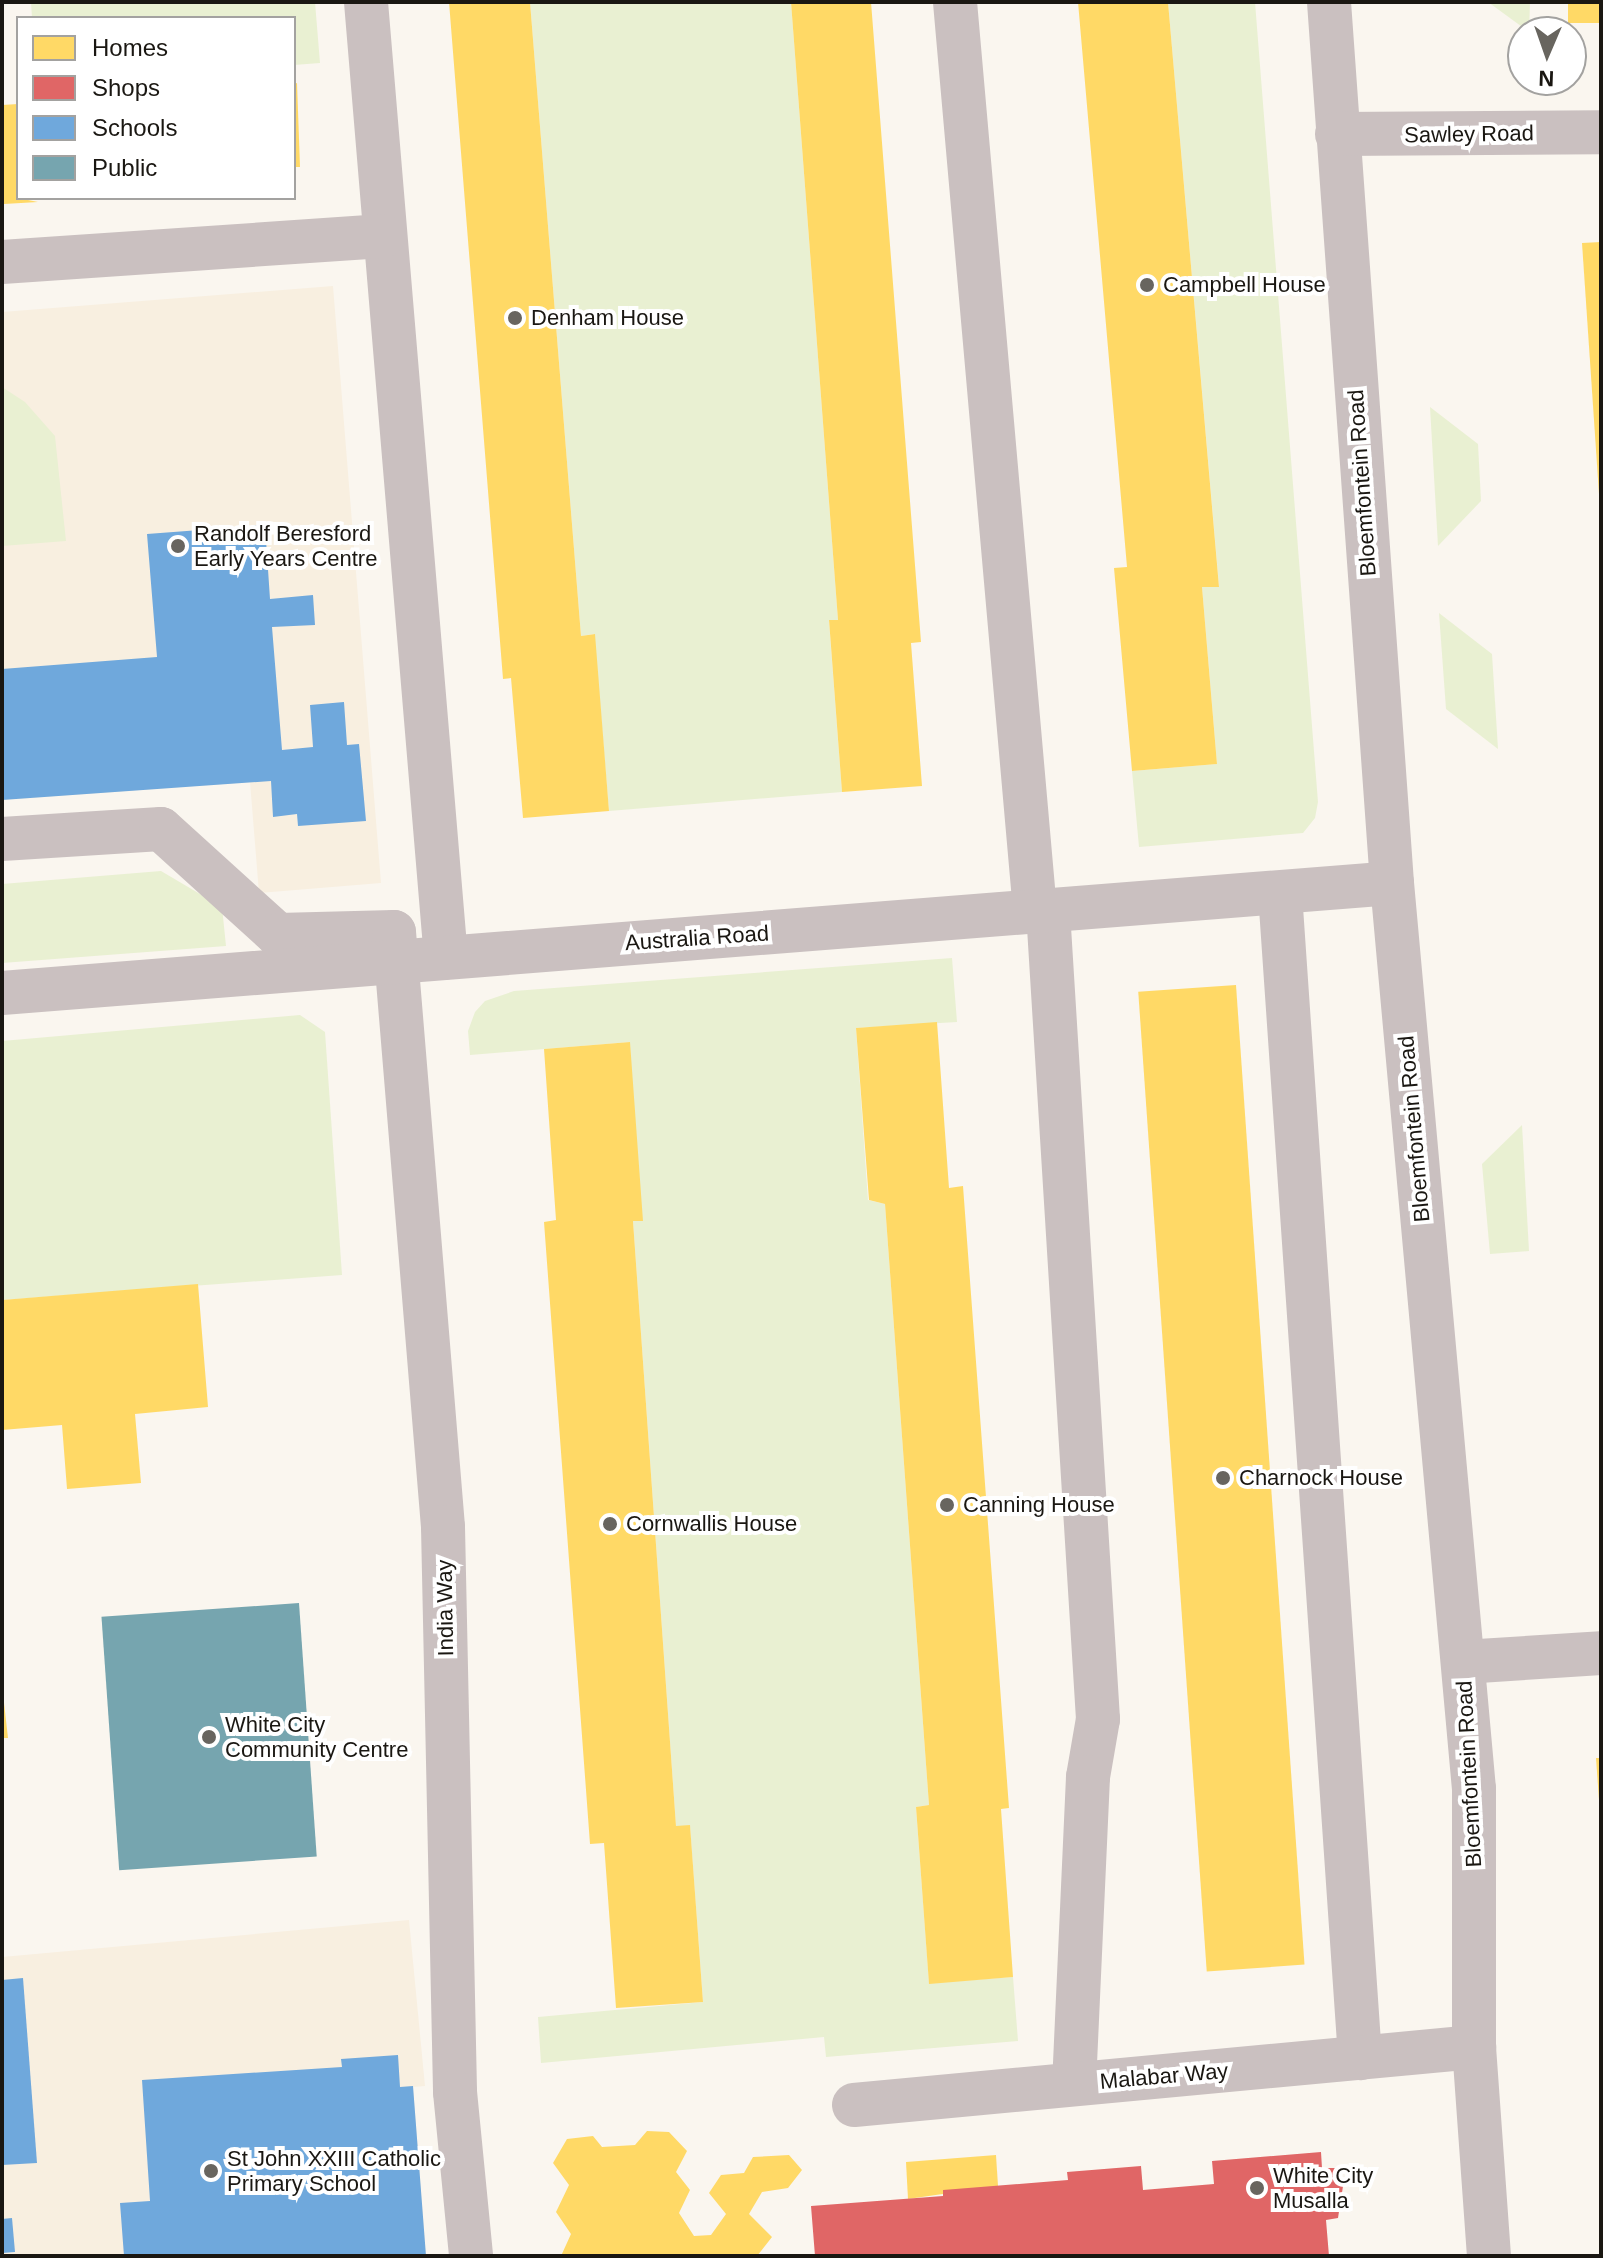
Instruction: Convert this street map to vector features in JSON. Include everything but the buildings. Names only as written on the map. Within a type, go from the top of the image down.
[{"type":"street","points":[[366,2],[383,236],[446,958]]},
{"type":"street","points":[[955,2],[1042,911],[1098,1719],[1088,1777],[1074,2084]]},
{"type":"street","name":"Bloemfontein Road","points":[[1329,2],[1392,883],[1474,1789],[1474,2047],[1489,2256]]},
{"type":"street","name":"Sawley Road","points":[[1337,134],[1601,132]]},
{"type":"street","points":[[2,262],[383,236]]},
{"type":"street","points":[[2,839],[161,829],[278,935],[394,932],[398,961]]},
{"type":"street","name":"Australia Road","points":[[2,993],[1392,883]]},
{"type":"street","points":[[1280,893],[1360,2058]]},
{"type":"street","name":"India Way","points":[[398,961],[443,1527],[455,2092],[471,2256]]},
{"type":"street","points":[[1463,1662],[1601,1653]]},
{"type":"street","name":"Malabar Way","points":[[854,2105],[1474,2047]]},
{"type":"shaded area","name":"Randolf Beresford Early Years Centre","points":[[333,286],[381,883],[259,893],[250,782],[2,800],[2,312]]},
{"type":"shaded area","name":"St John XXIII Catholic Primary School","points":[[409,1920],[425,2086],[413,2087],[426,2256],[2,2256],[2,1957]]},
{"type":"green space","points":[[31,2],[315,2],[320,63],[296,65],[296,16],[32,16]]},
{"type":"green space","points":[[530,2],[791,2],[838,620],[829,621],[842,792],[609,811],[594,634],[581,636]]},
{"type":"green space","points":[[1168,2],[1255,2],[1318,802],[1315,818],[1303,833],[1139,847],[1132,771],[1217,764],[1202,587],[1219,586]]},
{"type":"green space","points":[[1488,2],[1530,2],[1530,16],[1507,16]]},
{"type":"green space","points":[[2,387],[25,402],[55,436],[66,541],[2,546]]},
{"type":"green space","points":[[1430,407],[1478,444],[1481,501],[1438,546]]},
{"type":"green space","points":[[1439,613],[1492,654],[1498,749],[1446,709]]},
{"type":"green space","points":[[161,871],[222,907],[226,946],[2,963],[2,884]]},
{"type":"green space","points":[[952,958],[957,1022],[856,1028],[868,1200],[885,1204],[929,1805],[916,1807],[929,1983],[1013,1977],[1018,2041],[826,2057],[824,2037],[541,2063],[538,2017],[703,2002],[690,1826],[676,1826],[633,1221],[630,1042],[470,1055],[468,1031],[475,1012],[485,1001],[514,991]]},
{"type":"green space","points":[[300,1015],[325,1032],[342,1275],[2,1300],[2,1041]]},
{"type":"green space","points":[[1522,1125],[1529,1251],[1490,1254],[1482,1164]]},
{"type":"place","name":"Campbell House","points":[[1147,285]]},
{"type":"place","name":"Denham House","points":[[515,318]]},
{"type":"place","name":"Randolf Beresford Early Years Centre","points":[[178,546]]},
{"type":"place","name":"Charnock House","points":[[1223,1478]]},
{"type":"place","name":"Canning House","points":[[947,1505]]},
{"type":"place","name":"Cornwallis House","points":[[610,1524]]},
{"type":"place","name":"White City Community Centre","points":[[209,1737]]},
{"type":"place","name":"St John XXIII Catholic Primary School","points":[[211,2171]]},
{"type":"place","name":"White City Musalla","points":[[1257,2188]]}]
